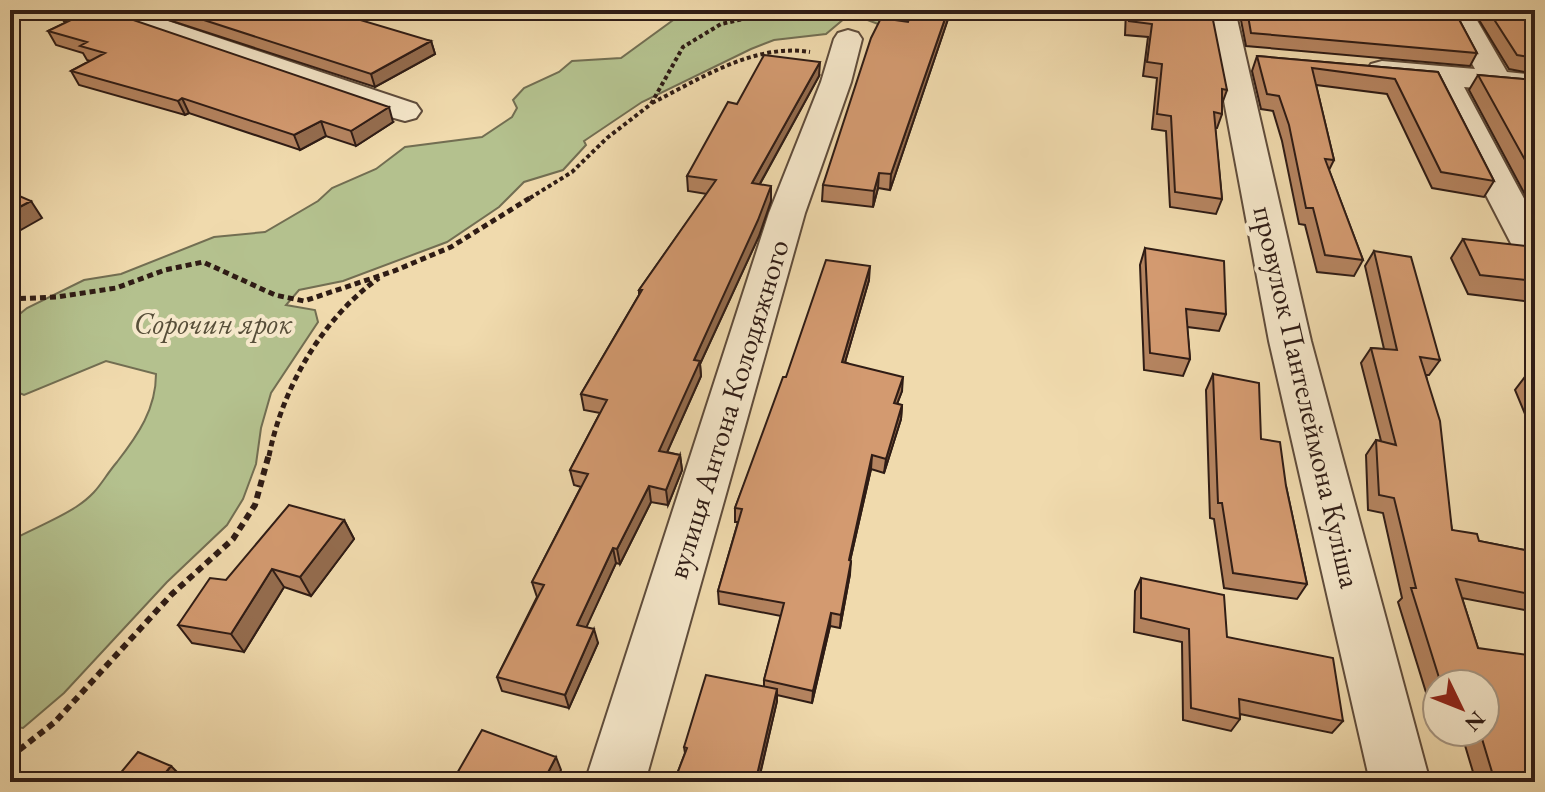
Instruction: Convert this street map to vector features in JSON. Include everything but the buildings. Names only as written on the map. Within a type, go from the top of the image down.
[{"type":"street","points":[[108,10],[405,111]]},
{"type":"street","name":"провулок Пантелеймона Куліша","points":[[1221,10],[1245,58],[1290,341],[1400,782]]},
{"type":"street","points":[[1457,10],[1496,80]]},
{"type":"street","name":"вулиця Антона Колодяжного","points":[[615,782],[787,213],[836,82],[848,39]]},
{"type":"street","points":[[1354,67],[1445,78],[1535,84]]},
{"type":"street","points":[[1445,78],[1458,110],[1535,253]]},
{"type":"path","points":[[651,104],[683,47],[721,24],[783,10]]},
{"type":"path","points":[[10,299],[57,297],[116,288],[165,270],[203,262],[275,295],[304,301],[394,271],[451,247],[549,188],[651,104],[749,57],[792,48],[813,53],[821,59],[836,82]]},
{"type":"path","points":[[10,757],[65,712],[172,595],[235,536],[256,505],[267,471],[278,417],[291,389],[348,304],[373,282],[394,271]]},
{"type":"green space","name":"Сорочин ярок","points":[[687,10],[928,10],[915,11],[900,18],[901,25],[845,18],[826,34],[774,40],[751,49],[642,102],[584,141],[586,145],[563,170],[524,182],[499,207],[447,242],[343,281],[299,290],[286,305],[315,310],[318,322],[271,393],[261,428],[256,464],[243,499],[227,525],[167,582],[64,693],[23,728],[10,726],[10,541],[68,512],[95,491],[144,421],[153,399],[156,374],[106,361],[24,395],[10,389],[10,322],[27,308],[84,280],[121,274],[214,237],[265,232],[318,201],[332,188],[376,169],[405,147],[482,137],[512,117],[517,108],[513,100],[524,88],[559,72],[572,61],[621,58]]}]
